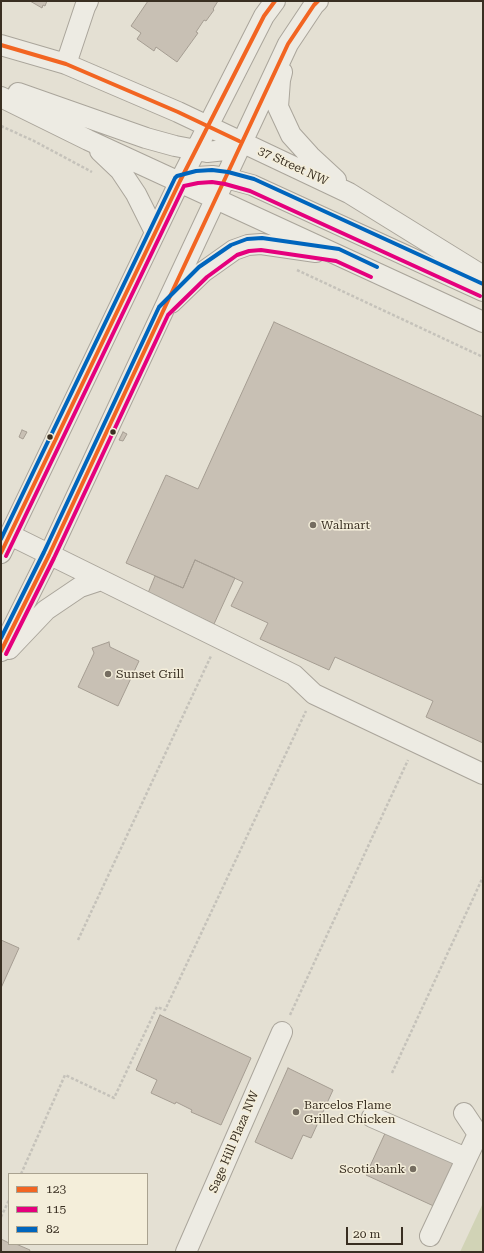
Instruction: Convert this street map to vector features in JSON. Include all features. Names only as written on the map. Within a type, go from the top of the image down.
[{"type":"street","points":[[1,31],[66,64],[88,1]]},
{"type":"street","points":[[1,553],[207,126],[264,16],[275,1]]},
{"type":"street","points":[[1,651],[49,555],[288,44],[318,1]]},
{"type":"street","name":"37 Street NW","points":[[1,44],[66,64],[178,112],[349,193],[483,276]]},
{"type":"street","points":[[288,44],[280,80],[278,107],[291,135],[310,156],[349,193]]},
{"type":"street","points":[[1,87],[146,138],[175,146],[207,152],[225,150],[242,142]]},
{"type":"street","points":[[1,97],[88,140],[180,181],[483,322]]},
{"type":"street","points":[[88,140],[120,170],[136,194],[155,232]]},
{"type":"street","points":[[180,181],[197,177],[212,176],[252,185],[483,291]]},
{"type":"street","points":[[163,311],[203,272],[234,250],[248,245],[261,244],[338,255]]},
{"type":"street","points":[[10,536],[294,675],[314,694],[483,774]]},
{"type":"street","points":[[1,658],[46,610],[80,587],[102,580]]},
{"type":"street","name":"Sage Hill Plaza NW","points":[[186,1252],[282,1032]]},
{"type":"street","points":[[430,1236],[478,1134],[464,1113]]},
{"type":"street","points":[[372,1116],[466,1158]]},
{"type":"path","points":[[78,940],[219,638]]},
{"type":"path","points":[[21,1173],[66,1076],[114,1098],[157,1007],[165,1010],[308,707]]},
{"type":"path","points":[[282,1032],[409,758]]},
{"type":"path","points":[[392,1073],[483,877]]},
{"type":"path","points":[[1,1217],[8,1202]]},
{"type":"green space","points":[[483,1203],[483,1252],[460,1252]]},
{"type":"building","points":[[30,1],[47,1],[45,6],[43,5],[42,8]]},
{"type":"building","points":[[148,1],[218,1],[213,9],[214,10],[206,21],[204,20],[196,32],[198,33],[177,62],[156,47],[154,51],[137,39],[141,33],[131,26]]},
{"type":"building","name":"Walmart","points":[[274,322],[483,417],[483,743],[426,717],[433,701],[335,657],[329,670],[260,639],[268,623],[231,606],[243,582],[195,560],[183,588],[126,563],[166,475],[198,489]]},
{"type":"building","points":[[22,430],[27,432],[23,439],[19,437]]},
{"type":"building","points":[[123,432],[127,434],[123,441],[119,440]]},
{"type":"building","points":[[195,560],[235,578],[214,624],[148,593],[155,576],[183,588]]},
{"type":"building","name":"Sunset Grill","points":[[109,642],[110,647],[139,661],[118,706],[78,687],[94,653],[92,648]]},
{"type":"building","points":[[1,940],[19,948],[1,988]]},
{"type":"building","points":[[160,1015],[251,1058],[221,1125],[191,1112],[192,1110],[176,1102],[175,1104],[151,1093],[157,1080],[136,1070]]},
{"type":"building","name":"Barcelos Flame Grilled Chicken","points":[[288,1068],[333,1090],[311,1138],[303,1135],[292,1159],[255,1142]]},
{"type":"building","name":"Scotiabank","points":[[387,1129],[460,1162],[438,1208],[366,1175]]},
{"type":"building","points":[[1,1239],[8,1242],[8,1245],[18,1245],[30,1250],[29,1252],[1,1252]]},
{"type":"transit line","name":"123","points":[[1,553],[180,181],[264,16],[275,1]]},
{"type":"transit line","name":"123","points":[[1,651],[49,555],[288,44],[318,1]]},
{"type":"transit line","name":"123","points":[[1,45],[66,64],[178,112],[239,141]]},
{"type":"transit line","name":"82","points":[[1,539],[177,176],[196,171],[212,170],[228,172],[254,179],[483,284]]},
{"type":"transit line","name":"115","points":[[6,556],[184,186],[212,182],[250,191],[480,296]]},
{"type":"transit line","name":"82","points":[[1,638],[44,552],[159,307],[199,267],[231,245],[247,239],[262,238],[339,249],[377,267]]},
{"type":"transit line","name":"115","points":[[6,654],[54,558],[168,315],[207,277],[237,255],[249,251],[261,250],[336,261],[371,277]]},
{"type":"place","name":"Walmart","points":[[313,525]]},
{"type":"place","name":"Sunset Grill","points":[[108,674]]},
{"type":"place","name":"Barcelos Flame Grilled Chicken","points":[[296,1112]]},
{"type":"place","name":"Scotiabank","points":[[413,1169]]}]
